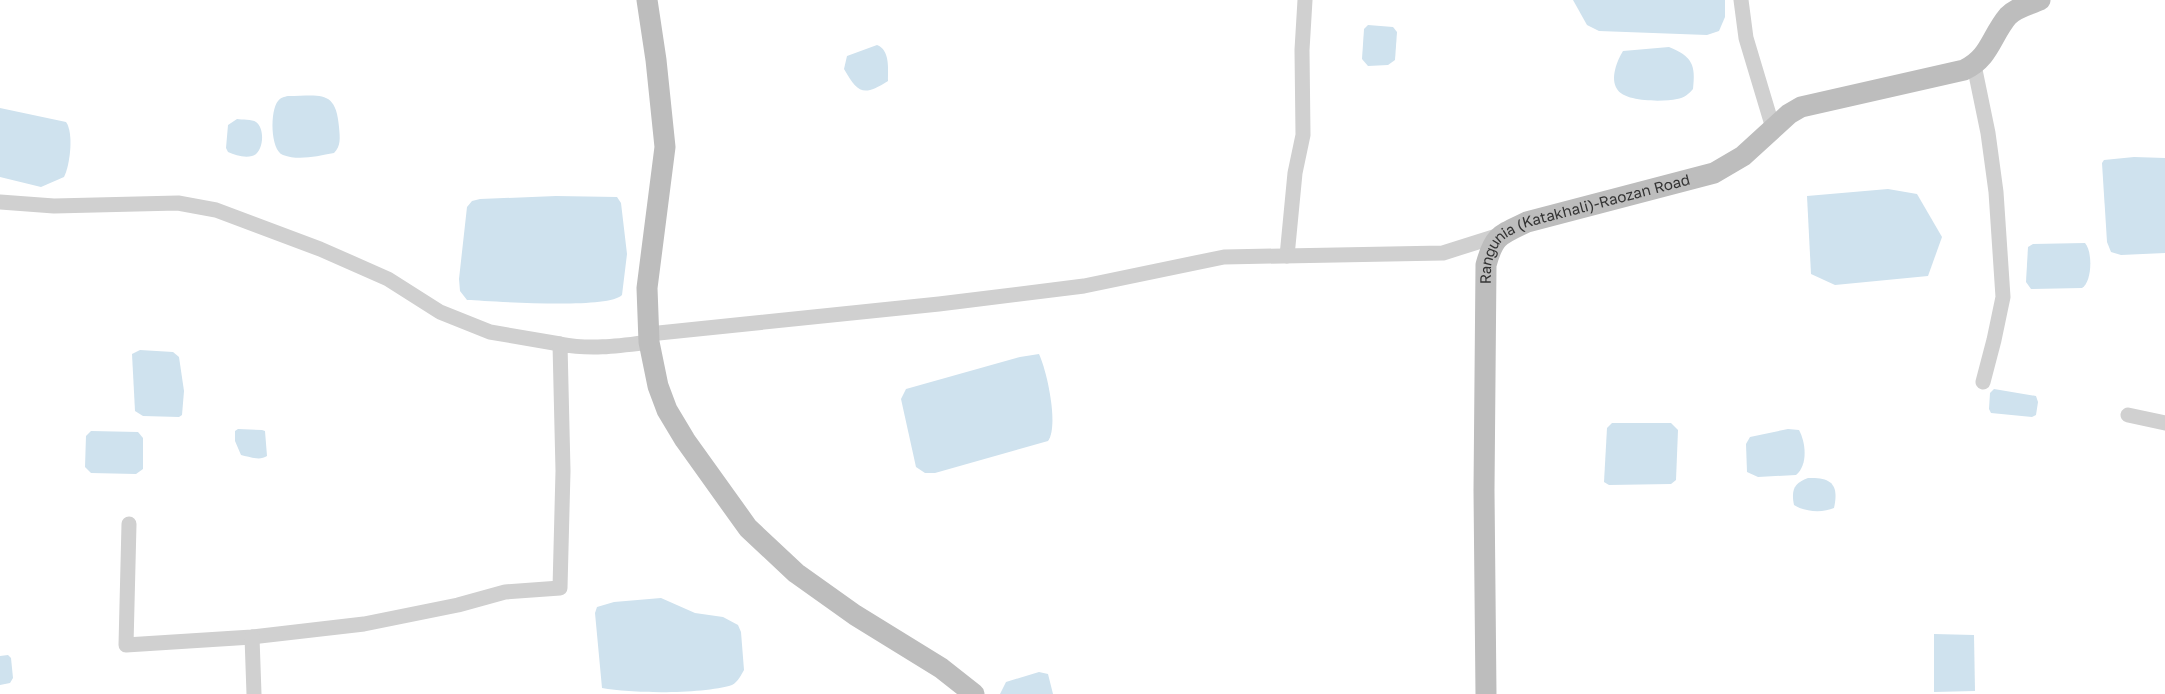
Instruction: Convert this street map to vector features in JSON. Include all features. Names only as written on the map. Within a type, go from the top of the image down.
[{"type":"main road","points":[[647,0],[656,60],[665,147],[647,288],[649,338],[658,386],[667,410],[700,462],[748,528],[796,573],[941,668],[974,694]]},
{"type":"main road","points":[[1974,65],[1984,56],[2008,16],[2018,8],[2040,0]]},
{"type":"main road","name":"Rangunia (Katakhali)-Raozan Road","points":[[1486,694],[1484,480],[1486,265],[1493,243],[1500,234],[1527,222],[1714,173],[1743,156],[1789,114],[1801,107],[1964,70],[1974,65]]},
{"type":"street","points":[[1287,256],[1295,173],[1302,135],[1302,50],[1305,0]]},
{"type":"street","points":[[1741,0],[1746,38],[1773,128]]},
{"type":"street","points":[[1974,65],[1980,86],[1996,192],[2003,297],[1983,382]]},
{"type":"street","points":[[0,202],[54,206],[178,203],[216,210],[320,249],[371,271],[388,279],[440,312],[490,332],[582,348],[606,348],[649,338],[1084,286],[1224,257],[1443,254],[1500,234]]},
{"type":"street","points":[[129,524],[126,645],[252,637],[364,624],[458,606],[505,592],[560,588],[563,471],[560,344]]},
{"type":"street","points":[[2128,415],[2165,423]]},
{"type":"street","points":[[252,637],[254,694]]},
{"type":"water","points":[[1573,0],[1725,0],[1725,17],[1719,31],[1707,35],[1599,31],[1587,25]]},
{"type":"water","points":[[1368,25],[1393,27],[1397,32],[1395,60],[1388,65],[1368,66],[1362,59],[1364,29]]},
{"type":"water","points":[[877,45],[881,47],[886,55],[888,81],[873,89],[862,90],[857,88],[844,69],[847,56]]},
{"type":"water","points":[[1669,47],[1683,54],[1691,62],[1694,81],[1693,89],[1688,94],[1682,98],[1654,101],[1635,99],[1621,93],[1617,89],[1614,75],[1623,51]]},
{"type":"water","points":[[288,96],[317,96],[330,100],[337,115],[340,138],[339,145],[334,153],[295,158],[279,152],[273,130],[275,106],[279,100]]},
{"type":"water","points":[[0,108],[66,122],[70,134],[70,149],[64,177],[41,187],[0,177]]},
{"type":"water","points":[[237,119],[254,121],[259,125],[262,135],[261,146],[259,151],[252,156],[237,155],[228,152],[226,148],[228,125]]},
{"type":"water","points":[[2134,157],[2165,158],[2165,253],[2121,255],[2111,252],[2107,242],[2102,163],[2104,160]]},
{"type":"water","points":[[1888,189],[1917,194],[1942,237],[1928,276],[1835,285],[1811,274],[1807,196]]},
{"type":"water","points":[[556,196],[617,197],[621,203],[627,254],[622,295],[612,300],[573,303],[467,300],[460,291],[459,279],[467,207],[472,201],[480,199]]},
{"type":"water","points":[[2085,243],[2088,247],[2090,267],[2088,280],[2082,288],[2031,289],[2026,282],[2028,247],[2033,244]]},
{"type":"water","points":[[140,350],[173,352],[179,357],[184,391],[182,415],[179,417],[143,416],[135,411],[132,354]]},
{"type":"water","points":[[1039,354],[1051,398],[1052,423],[1048,441],[935,473],[925,473],[916,467],[901,399],[906,389],[1020,357]]},
{"type":"water","points":[[1994,389],[2036,396],[2038,402],[2036,415],[2032,417],[1991,413],[1989,409],[1990,393]]},
{"type":"water","points":[[1612,423],[1671,423],[1678,430],[1676,480],[1671,484],[1609,485],[1604,482],[1607,428]]},
{"type":"water","points":[[238,429],[265,431],[267,456],[251,458],[241,455],[235,441],[235,431]]},
{"type":"water","points":[[1788,429],[1799,430],[1803,441],[1805,454],[1800,471],[1796,475],[1758,477],[1747,472],[1746,444],[1750,437]]},
{"type":"water","points":[[91,431],[138,432],[143,438],[143,469],[136,474],[91,473],[85,467],[86,436]]},
{"type":"water","points":[[1808,478],[1823,479],[1832,484],[1835,493],[1834,508],[1825,511],[1814,511],[1794,505],[1793,491],[1799,482]]},
{"type":"water","points":[[661,598],[695,613],[723,617],[738,625],[741,632],[744,670],[736,682],[720,688],[669,692],[602,688],[595,613],[597,607],[614,602]]},
{"type":"water","points":[[1934,634],[1974,635],[1975,691],[1934,692]]},
{"type":"water","points":[[8,655],[11,658],[13,678],[10,683],[0,685],[0,656]]},
{"type":"water","points":[[1039,672],[1048,674],[1053,694],[1000,694],[1006,682]]}]
